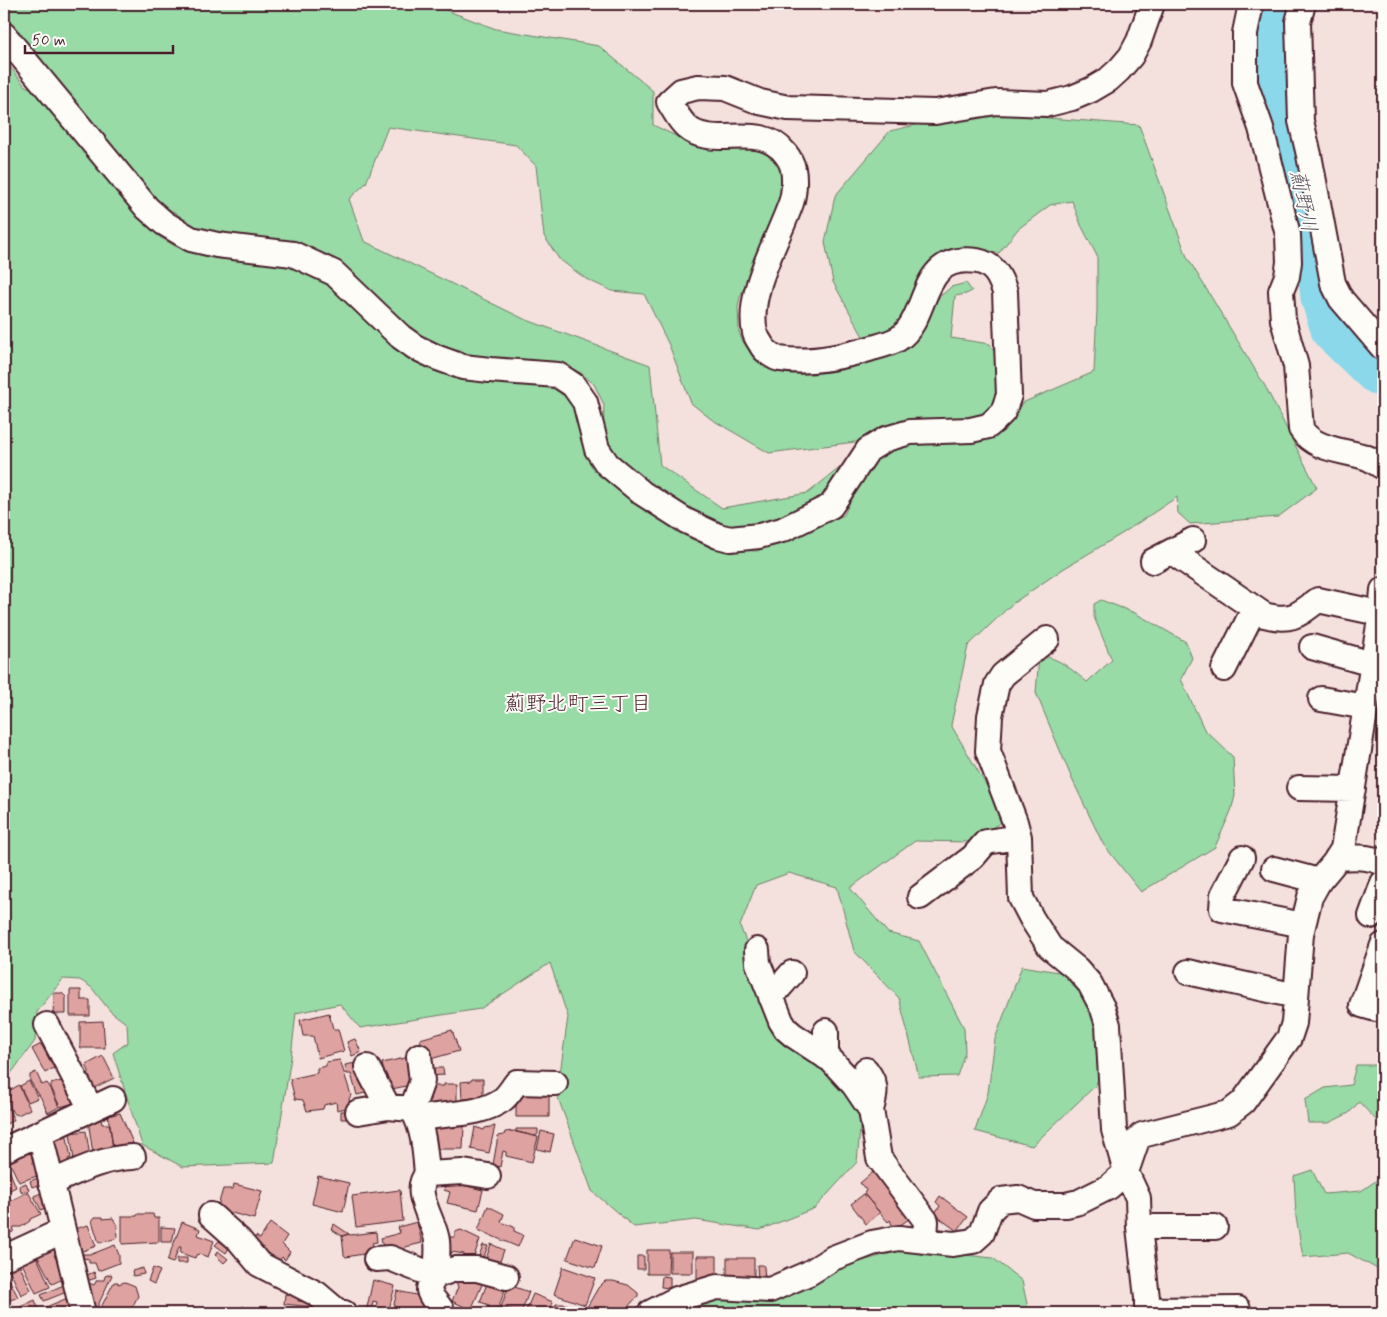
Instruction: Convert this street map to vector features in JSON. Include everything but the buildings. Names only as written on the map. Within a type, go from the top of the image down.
[{"type":"street","points":[[4,35],[147,208],[164,223],[191,239],[217,245],[293,254],[314,262],[334,273],[401,337],[438,358],[463,367],[558,375],[573,385],[584,402],[597,449],[607,464],[642,493],[686,521],[718,536],[730,539],[759,536],[782,530],[831,506],[868,450],[886,439],[910,432],[971,430],[988,426],[994,421],[1003,412],[1009,395],[1005,292],[1001,279],[995,270],[985,263],[960,261],[946,264],[932,281],[912,322],[899,338],[887,344],[838,357],[802,360],[777,359],[764,349],[755,334],[754,312],[759,281],[792,201],[794,171],[791,161],[781,148],[769,140],[752,136],[710,136],[694,132],[682,123],[669,102],[681,91],[698,87],[724,88],[760,102],[788,108],[935,112],[996,102],[1048,104],[1072,98],[1108,80],[1131,56],[1139,41],[1152,4]]},
{"type":"street","points":[[1251,4],[1245,33],[1245,83],[1261,128],[1288,235],[1289,262],[1287,276],[1281,291],[1283,320],[1296,366],[1301,429],[1305,436],[1314,443],[1368,458],[1383,467]]},
{"type":"street","points":[[1302,4],[1298,22],[1301,121],[1329,268],[1341,299],[1383,348]]},
{"type":"street","points":[[650,1313],[677,1299],[717,1287],[770,1290],[809,1273],[833,1258],[872,1243],[899,1238],[953,1244],[973,1241],[982,1233],[990,1211],[1001,1200],[1018,1198],[1034,1205],[1054,1206],[1079,1202],[1109,1187],[1126,1172],[1137,1140],[1142,1135],[1229,1113],[1243,1102],[1289,1038],[1294,1023],[1303,925],[1310,897],[1319,881],[1343,849],[1382,605],[1318,600],[1294,617],[1278,618],[1264,614],[1163,556],[1193,540]]},
{"type":"street","points":[[1224,669],[1254,609]]},
{"type":"street","points":[[1048,639],[1003,675],[997,684],[990,716],[988,751],[1019,837],[1021,898],[1050,946],[1090,984],[1103,1009],[1108,1025],[1114,1130],[1126,1172],[1138,1198],[1147,1312],[1238,1309]]},
{"type":"street","points":[[1312,647],[1372,664]]},
{"type":"street","points":[[1321,699],[1366,707]]},
{"type":"street","points":[[1300,788],[1353,789]]},
{"type":"street","points":[[920,897],[973,857],[986,842],[1019,837]]},
{"type":"street","points":[[1337,858],[1357,857],[1375,859],[1383,863]]},
{"type":"street","points":[[1242,858],[1215,891],[1222,909],[1303,925]]},
{"type":"street","points":[[1274,869],[1319,881]]},
{"type":"street","points":[[1369,915],[1383,883]]},
{"type":"street","points":[[1376,1009],[1362,1005],[1383,945]]},
{"type":"street","points":[[758,950],[758,963],[786,1029],[826,1057],[854,1085],[871,1110],[879,1158],[926,1221],[925,1240]]},
{"type":"street","points":[[1188,972],[1296,996]]},
{"type":"street","points":[[772,997],[792,973]]},
{"type":"street","points":[[48,1025],[91,1109]]},
{"type":"street","points":[[826,1032],[826,1057]]},
{"type":"street","points":[[420,1056],[422,1081],[415,1114],[423,1137],[427,1174],[422,1180],[422,1193],[437,1240],[435,1276],[429,1286],[429,1293],[443,1313]]},
{"type":"street","points":[[367,1067],[388,1107]]},
{"type":"street","points":[[866,1070],[874,1082],[875,1097],[871,1110]]},
{"type":"street","points":[[358,1112],[388,1107],[415,1114],[458,1114],[486,1109],[503,1099],[517,1082],[555,1083]]},
{"type":"street","points":[[4,1150],[113,1099]]},
{"type":"street","points":[[40,1134],[83,1313]]},
{"type":"street","points":[[51,1183],[99,1162],[133,1157]]},
{"type":"street","points":[[427,1174],[463,1172],[488,1176]]},
{"type":"street","points":[[211,1215],[238,1240],[259,1264],[317,1294],[337,1311],[344,1313]]},
{"type":"street","points":[[1139,1227],[1215,1227]]},
{"type":"street","points":[[4,1258],[62,1231]]},
{"type":"street","points":[[376,1259],[390,1258],[435,1276],[456,1269],[477,1269],[506,1277]]},
{"type":"green space","points":[[4,4],[443,4],[443,9],[496,29],[599,46],[653,91],[653,125],[701,148],[753,148],[774,160],[784,174],[782,200],[740,297],[738,308],[739,332],[754,359],[770,370],[780,372],[823,371],[910,341],[935,301],[951,287],[966,283],[972,291],[955,296],[951,338],[990,344],[996,354],[1000,393],[996,403],[990,410],[979,416],[897,428],[863,441],[769,453],[711,419],[691,403],[669,345],[644,294],[612,291],[586,279],[559,259],[544,236],[536,166],[516,145],[388,127],[366,183],[349,199],[364,241],[524,319],[650,365],[660,465],[722,508],[808,493],[847,462],[821,500],[761,527],[719,526],[686,511],[636,477],[613,456],[603,435],[604,405],[594,384],[581,373],[558,363],[514,364],[458,355],[433,343],[410,328],[338,264],[313,249],[294,244],[230,237],[192,227],[176,213],[150,199],[4,24]]},
{"type":"green space","points":[[4,59],[25,86],[38,91],[139,216],[158,236],[175,246],[198,253],[281,260],[332,284],[406,350],[554,389],[570,402],[578,421],[698,539],[721,549],[757,551],[844,515],[867,467],[880,455],[914,443],[1008,424],[1022,403],[1094,372],[1097,256],[1081,225],[1072,201],[1050,205],[1018,229],[999,253],[968,251],[899,327],[866,342],[833,282],[825,242],[835,196],[890,131],[971,112],[1139,125],[1187,257],[1265,386],[1317,488],[1278,517],[1190,524],[1178,513],[1177,497],[1123,533],[1063,569],[1012,604],[968,646],[951,725],[1006,819],[970,842],[915,841],[850,888],[888,933],[919,941],[964,1028],[965,1052],[957,1076],[919,1077],[899,998],[854,951],[837,887],[789,873],[756,885],[740,926],[768,998],[862,1108],[857,1162],[815,1208],[760,1230],[696,1220],[634,1227],[592,1191],[557,1095],[568,1017],[550,963],[480,1009],[360,1028],[340,1004],[296,1013],[274,1163],[183,1167],[142,1145],[113,1053],[128,1042],[127,1024],[110,1011],[91,987],[80,980],[63,979],[37,1012],[35,1041],[4,1083]]},
{"type":"green space","points":[[1101,600],[1135,613],[1186,642],[1192,658],[1181,679],[1204,729],[1233,757],[1235,796],[1231,811],[1215,847],[1141,892],[1103,844],[1072,779],[1036,693],[1039,656],[1059,661],[1087,682],[1112,660],[1094,617],[1094,604]]},
{"type":"green space","points":[[1022,966],[1083,976],[1116,1021],[1096,1085],[1032,1146],[975,1131],[988,1093],[995,1039]]},
{"type":"green space","points":[[1356,1065],[1383,1065],[1383,1118],[1377,1121],[1359,1102],[1349,1113],[1329,1123],[1308,1123],[1305,1100],[1325,1088],[1351,1085]]},
{"type":"green space","points":[[1312,1170],[1324,1194],[1361,1191],[1383,1176],[1383,1272],[1348,1253],[1303,1257],[1296,1217],[1294,1176]]},
{"type":"green space","points":[[909,1249],[993,1258],[1022,1281],[1029,1313],[673,1313],[695,1305],[765,1289]]},
{"type":"waterway","name":"薊野川","points":[[1284,4],[1270,28],[1268,72],[1272,96],[1294,151],[1310,229],[1318,298],[1329,333],[1373,375],[1383,380]]},
{"type":"district","name":"薊野北町三丁目","points":[[578,703]]}]
